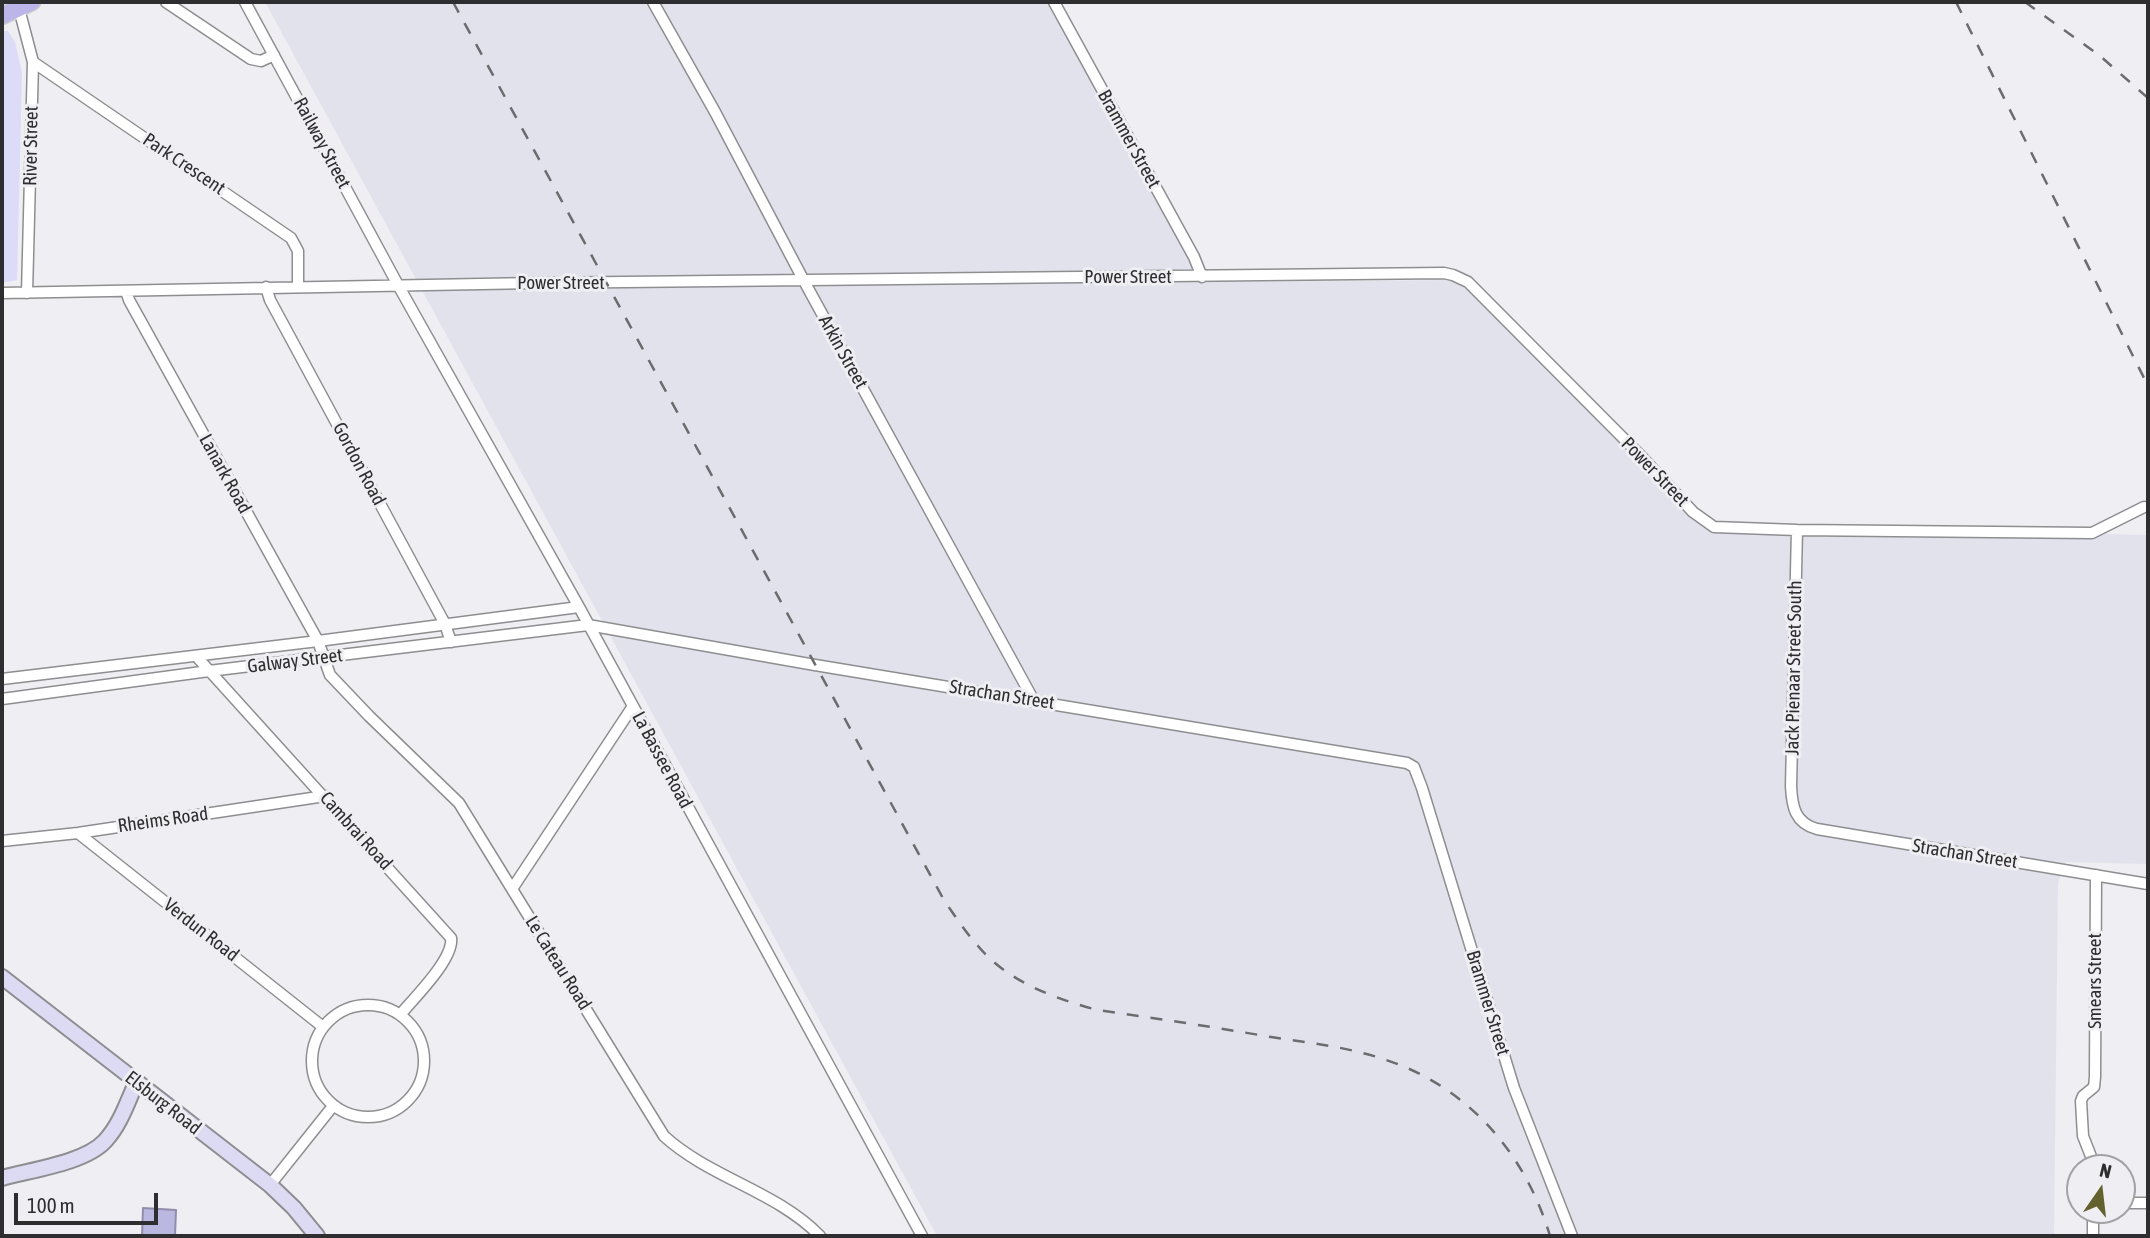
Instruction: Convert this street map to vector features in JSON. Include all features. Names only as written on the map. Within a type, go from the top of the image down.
[{"type":"main road","points":[[2,16],[23,4]]},
{"type":"main road","name":"Elsburg Road","points":[[2,977],[270,1185],[317,1236]]},
{"type":"main road","points":[[2,1178],[96,1150],[115,1129],[136,1083]]},
{"type":"street","points":[[166,2],[251,59],[261,61],[274,55]]},
{"type":"street","name":"Railway Street","points":[[245,2],[398,285]]},
{"type":"street","name":"Arkin Street","points":[[653,2],[715,111],[804,281],[1034,701]]},
{"type":"street","name":"Brammer Street","points":[[1054,2],[1194,257],[1202,277]]},
{"type":"street","name":"River Street","points":[[23,4],[33,62],[27,293]]},
{"type":"street","name":"Park Crescent","points":[[33,62],[291,238],[298,251],[298,287]]},
{"type":"street","name":"Power Street","points":[[2,293],[398,285],[1444,273],[1461,278],[1708,524],[1721,528],[1797,530],[2092,533],[2144,507]]},
{"type":"street","name":"La Bassee Road","points":[[398,285],[579,607],[922,1236]]},
{"type":"street","name":"Gordon Road","points":[[266,287],[270,300],[445,624],[451,642]]},
{"type":"street","name":"Lanark Road","points":[[127,290],[136,312],[318,641],[322,657]]},
{"type":"street","name":"Jack Pienaar Street South","points":[[1793,807],[1797,530]]},
{"type":"street","name":"Galway Street","points":[[2,679],[579,607]]},
{"type":"street","name":"Strachan Street","points":[[588,625],[1397,760],[1414,767]]},
{"type":"street","name":"Galway Street","points":[[2,699],[588,625]]},
{"type":"street","name":"Cambrai Road","points":[[196,656],[451,938],[452,944],[447,957],[400,1015]]},
{"type":"street","name":"Le Cateau Road","points":[[322,657],[330,675],[459,803],[664,1136],[681,1150],[796,1214],[821,1236]]},
{"type":"street","points":[[513,889],[633,706]]},
{"type":"street","name":"Brammer Street","points":[[1414,767],[1514,1088],[1572,1236]]},
{"type":"street","name":"Rheims Road","points":[[2,841],[78,833],[325,796]]},
{"type":"street","name":"Strachan Street","points":[[1793,807],[1802,823],[1817,829],[2148,884]]},
{"type":"street","name":"Verdun Road","points":[[78,833],[323,1027]]},
{"type":"street","name":"Smears Street","points":[[2090,1154],[2083,1136],[2081,1101],[2094,1087],[2096,875]]},
{"type":"street","points":[[359,1005],[381,1006],[400,1015],[417,1033],[425,1056],[424,1069],[416,1092],[398,1109],[375,1117],[350,1115],[333,1106],[317,1086],[311,1066],[314,1045],[323,1027],[339,1013],[359,1005]]},
{"type":"street","points":[[270,1185],[333,1106]]},
{"type":"shaded area","points":[[265,2],[1050,2],[1206,282],[1463,280],[1715,526],[2148,535],[2148,864],[2065,862],[2058,883],[2054,1236],[937,1236]]},
{"type":"shaded area","points":[[2,31],[8,31],[15,42],[22,73],[17,280],[2,283]]},
{"type":"shaded area","points":[[143,1208],[176,1210],[175,1236],[142,1236]]},
{"type":"railway","points":[[453,2],[945,902],[978,946],[990,959],[1017,979],[1048,994],[1097,1010],[1344,1049],[1386,1060],[1416,1072],[1468,1106],[1490,1128],[1526,1178],[1550,1236]]},
{"type":"railway","points":[[1956,2],[2148,386]]},
{"type":"railway","points":[[2025,2],[2099,55],[2148,98]]}]
